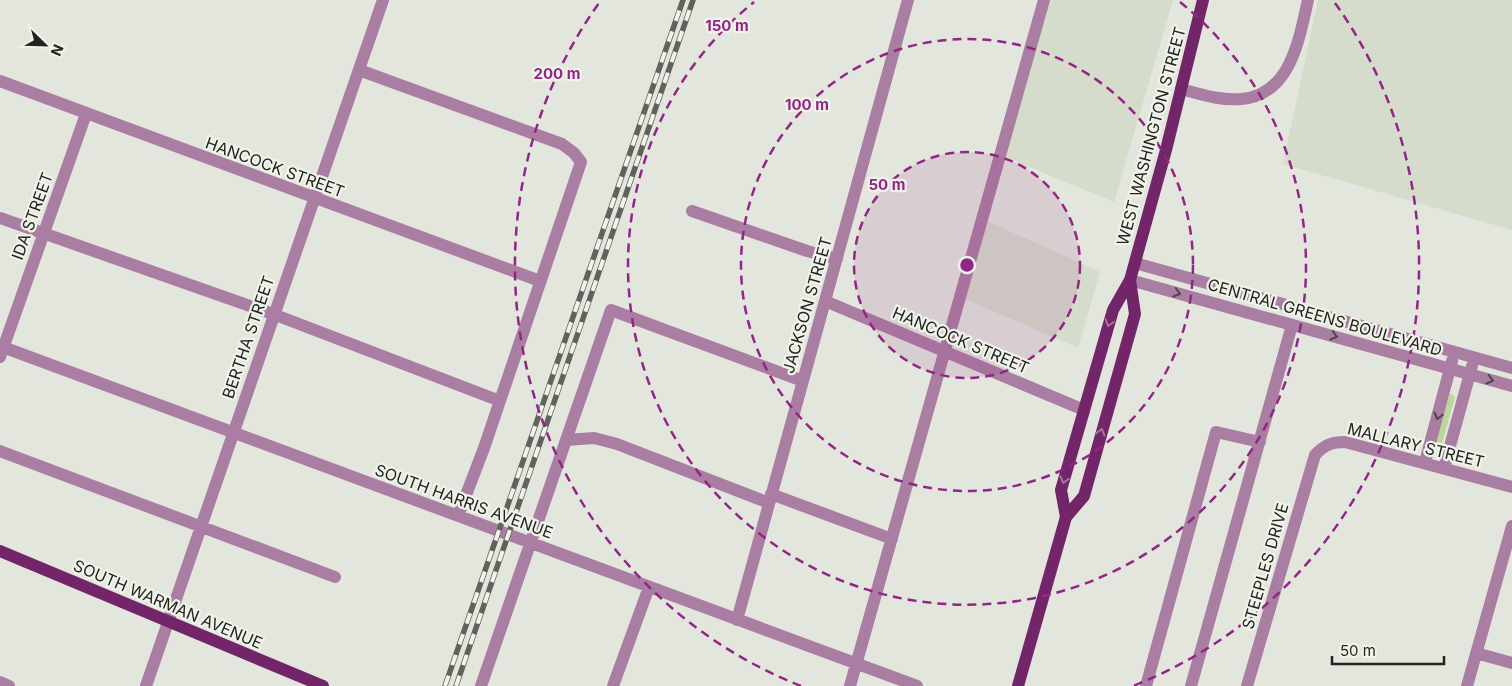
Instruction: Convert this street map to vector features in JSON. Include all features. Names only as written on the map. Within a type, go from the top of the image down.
[{"type":"main road","name":"WEST WASHINGTON STREET","points":[[1066,517],[1061,490],[1113,310],[1130,280],[1135,263],[1203,0]]},
{"type":"main road","name":"WEST WASHINGTON STREET","points":[[1018,686],[1066,517],[1084,496],[1135,314],[1130,280]]},
{"type":"main road","name":"SOUTH WARMAN AVENUE","points":[[0,551],[323,686]]},
{"type":"street","name":"BERTHA STREET","points":[[146,686],[383,0]]},
{"type":"street","name":"JACKSON STREET","points":[[737,620],[908,0]]},
{"type":"street","points":[[850,686],[1044,0]]},
{"type":"street","points":[[1181,89],[1220,98],[1242,100],[1264,93],[1281,80],[1289,66],[1300,36],[1308,0]]},
{"type":"street","points":[[359,70],[562,144],[574,153],[580,162],[500,401],[458,516]]},
{"type":"street","name":"HANCOCK STREET","points":[[0,81],[540,281]]},
{"type":"street","name":"IDA STREET","points":[[1,350],[86,114]]},
{"type":"street","points":[[692,211],[807,251],[837,258]]},
{"type":"street","points":[[0,218],[273,314],[500,401]]},
{"type":"street","name":"CENTRAL GREENS BOULEVARD","points":[[1135,263],[1512,368]]},
{"type":"street","name":"CENTRAL GREENS BOULEVARD","points":[[1130,280],[1512,386]]},
{"type":"street","name":"HANCOCK STREET","points":[[825,301],[1084,410]]},
{"type":"street","points":[[481,686],[497,635],[532,544],[611,310],[803,380]]},
{"type":"street","points":[[1191,686],[1292,325]]},
{"type":"street","name":"SOUTH HARRIS AVENUE","points":[[1,350],[233,433],[917,686]]},
{"type":"street","points":[[1425,462],[1455,352]]},
{"type":"street","points":[[1444,468],[1474,357]]},
{"type":"street","points":[[1146,686],[1216,432],[1260,442]]},
{"type":"street","points":[[566,440],[594,438],[617,444],[892,539]]},
{"type":"street","name":"MALLARY STREET","points":[[1315,455],[1323,446],[1334,442],[1345,442],[1425,462],[1512,487]]},
{"type":"street","points":[[0,451],[200,528],[335,577]]},
{"type":"street","name":"STEEPLES DRIVE","points":[[1247,686],[1315,455]]},
{"type":"street","points":[[1467,686],[1512,526]]},
{"type":"street","points":[[612,686],[649,587]]},
{"type":"street","points":[[1476,653],[1512,663]]},
{"type":"street","points":[[0,682],[9,686]]},
{"type":"shaded area","points":[[1051,0],[1173,0],[1114,202],[1003,156]]},
{"type":"shaded area","points":[[1318,0],[1512,0],[1512,230],[1283,164]]},
{"type":"shaded area","points":[[987,221],[1100,272],[1078,348],[963,298]]},
{"type":"green space","points":[[1450,393],[1455,397],[1442,444],[1437,448],[1435,447]]},
{"type":"railway","points":[[445,686],[683,0]]},
{"type":"railway","points":[[456,686],[693,0]]}]
